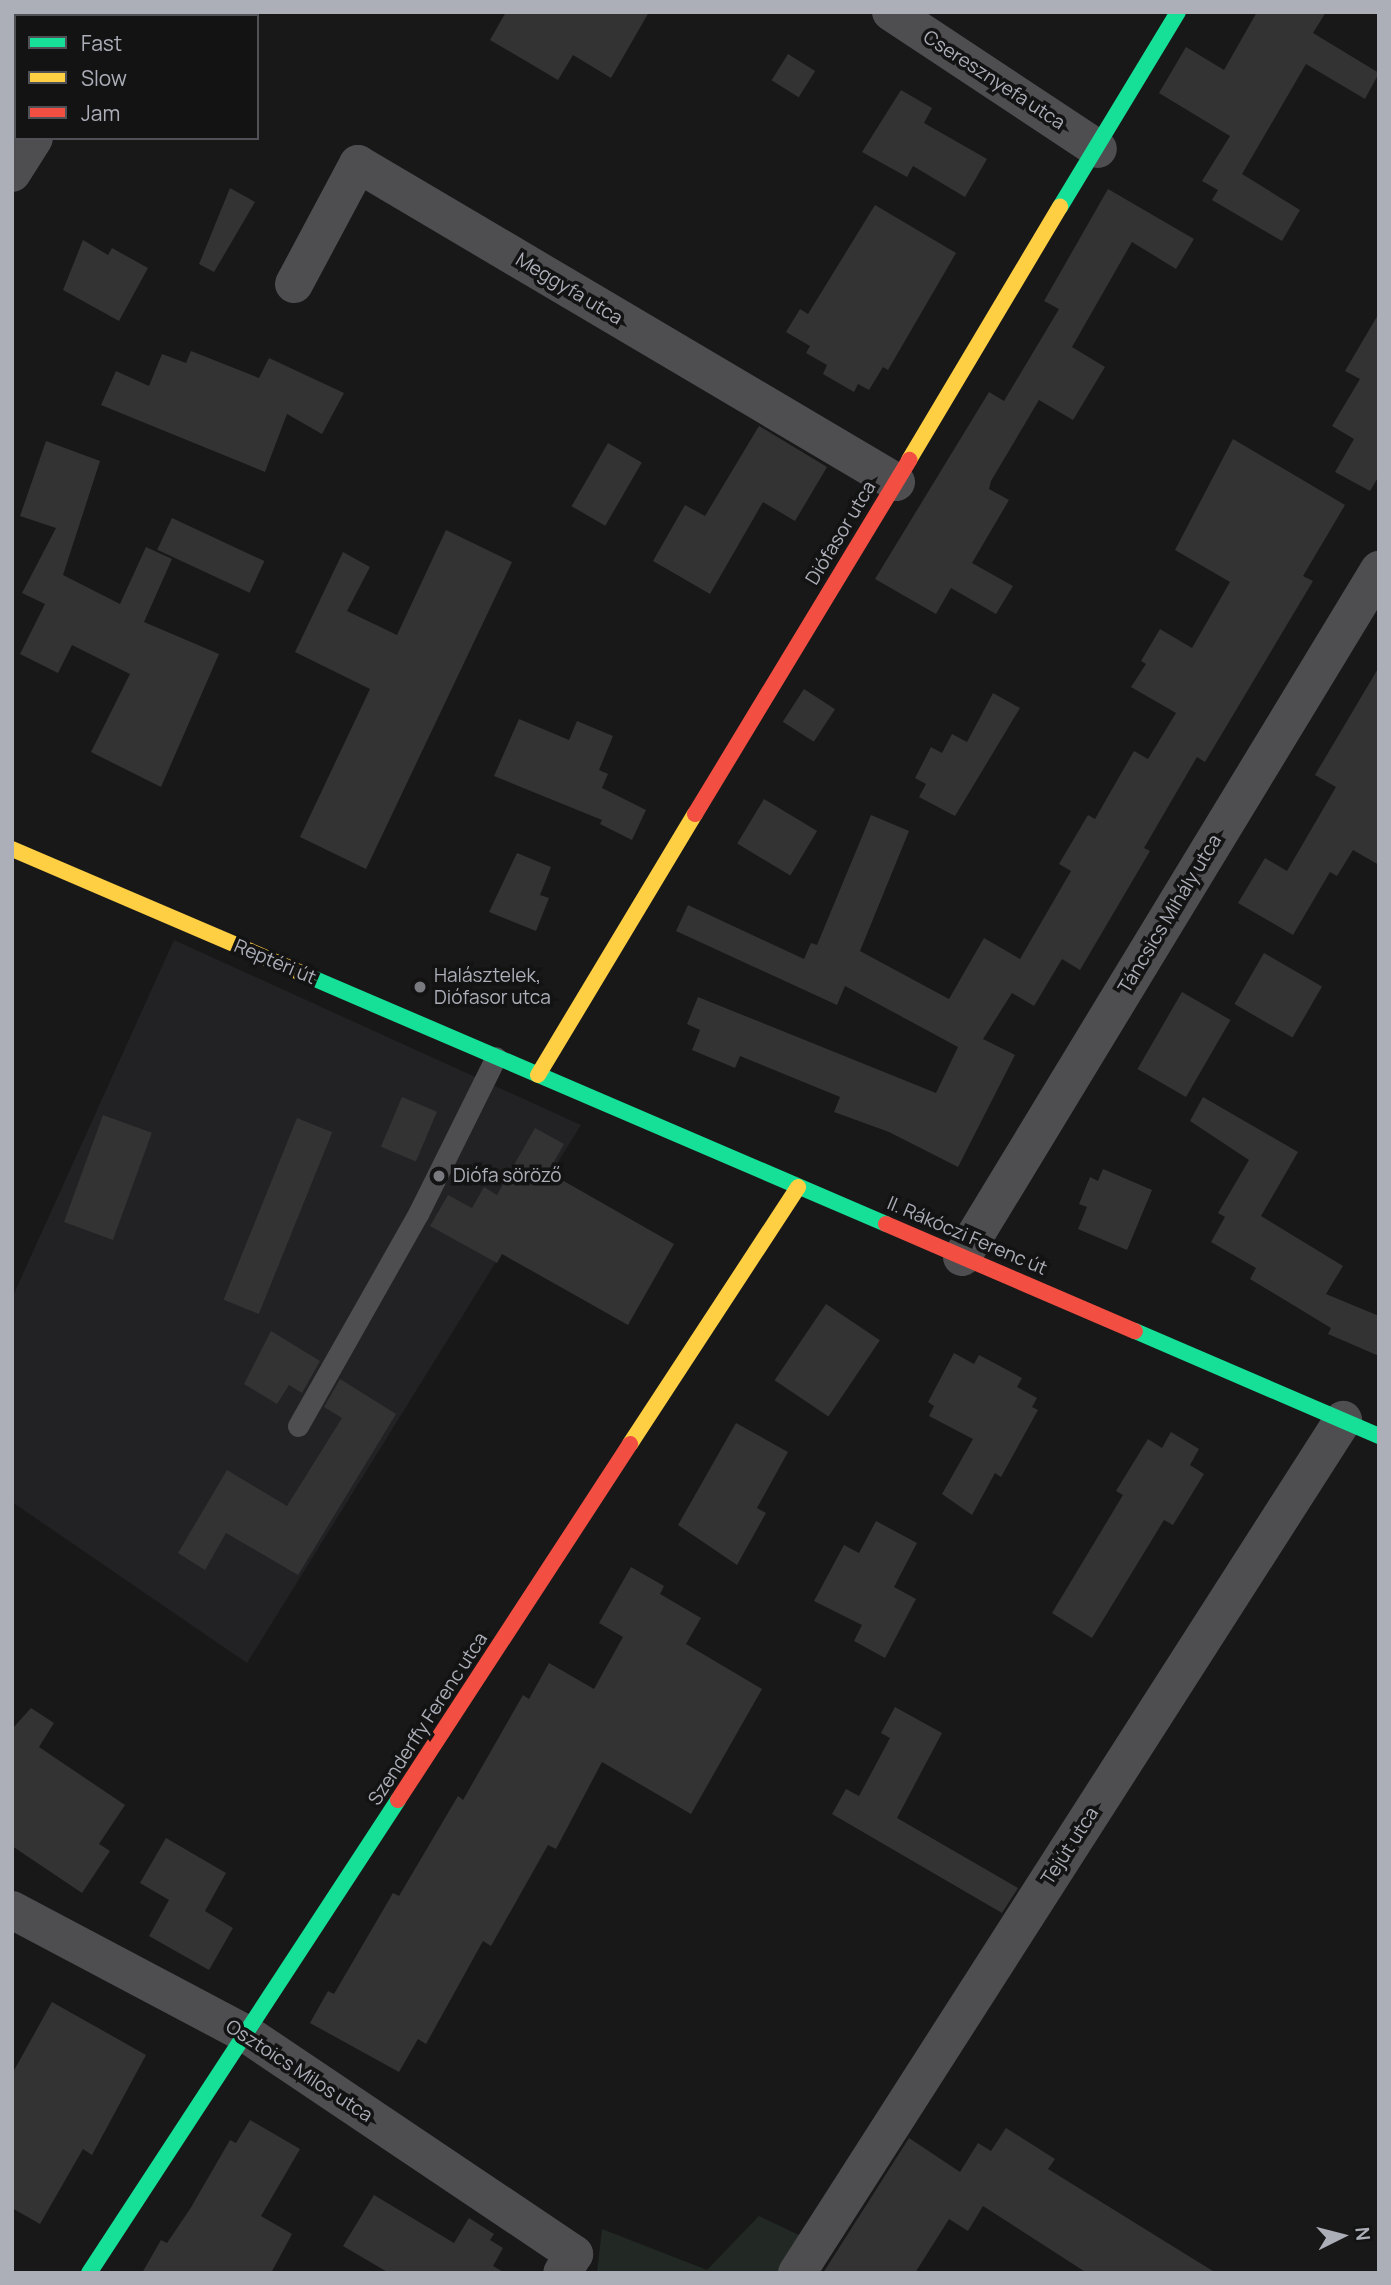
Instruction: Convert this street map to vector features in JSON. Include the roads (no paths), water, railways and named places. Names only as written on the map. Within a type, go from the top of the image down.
[{"type":"street","name":"Cseresznyefa utca","points":[[891,12],[1098,149]]},
{"type":"street","name":"Diófasor utca","points":[[538,1075],[1098,149],[1178,12]]},
{"type":"street","points":[[12,173],[33,140]]},
{"type":"street","name":"Meggyfa utca","points":[[294,284],[358,164],[896,482]]},
{"type":"street","name":"Táncsics Mihály utca","points":[[962,1256],[1379,570]]},
{"type":"street","name":"Reptéri út","points":[[16,859],[538,1075]]},
{"type":"street","name":"II. Rákóczi Ferenc út","points":[[538,1075],[1379,1436]]},
{"type":"street","name":"Szenderffy Ferenc utca","points":[[89,2273],[248,2035],[798,1186]]},
{"type":"street","name":"Tejút utca","points":[[797,2273],[1342,1420]]},
{"type":"street","name":"Osztoics Milos utca","points":[[12,1910],[248,2035],[568,2263]]},
{"type":"lane","points":[[298,1426],[418,1214],[496,1057]]},
{"type":"place","name":"Halásztelek, Diófasor utca","points":[[420,987]]},
{"type":"place","name":"Diófa söröző","points":[[439,1176]]}]
